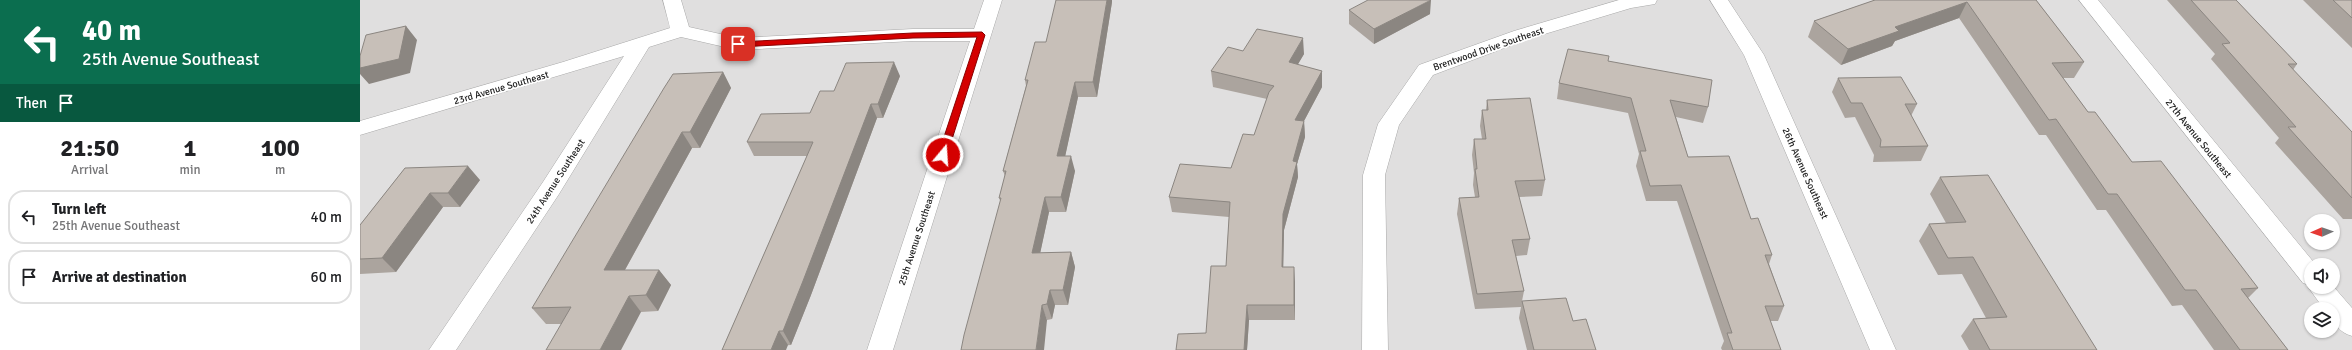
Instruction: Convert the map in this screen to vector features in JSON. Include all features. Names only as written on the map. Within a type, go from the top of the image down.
[{"type":"street","points":[[672,0],[680,31]]},
{"type":"street","name":"25th Avenue Southeast","points":[[880,350],[993,0]]},
{"type":"street","name":"Brentwood Drive Southeast","points":[[1375,350],[1374,175],[1389,124],[1426,70],[1521,35],[1648,0]]},
{"type":"street","name":"26th Avenue Southeast","points":[[1719,0],[1754,55],[1884,350]]},
{"type":"street","name":"27th Avenue Southeast","points":[[2088,0],[2304,267]]},
{"type":"street","points":[[642,43],[680,31],[738,44],[913,35],[982,35]]},
{"type":"street","name":"23rd Avenue Southeast","points":[[360,128],[570,67],[642,43]]},
{"type":"street","name":"24th Avenue Southeast","points":[[442,350],[551,188],[642,43]]},
{"type":"street","points":[[2326,294],[2352,326]]},
{"type":"shaded area","points":[[360,0],[2352,0],[2352,350],[360,350]]},
{"type":"building","points":[[1056,0],[1107,0],[1093,82],[1075,82],[1057,156],[1071,156],[1061,197],[1045,197],[1032,253],[1071,252],[1063,290],[1050,290],[1047,304],[1042,305],[1036,350],[961,350],[1001,198],[999,198],[1006,171],[1003,171],[1028,80],[1025,80],[1035,42],[1046,42]]},
{"type":"building","points":[[1368,0],[1431,0],[1374,29],[1349,10]]},
{"type":"building","points":[[1875,0],[2036,0],[2084,62],[2052,63],[2088,112],[2095,112],[2132,162],[2161,161],[2258,288],[2241,289],[2288,350],[2240,350],[2196,290],[2185,290],[2117,194],[2108,194],[2056,119],[2049,120],[1967,2],[1895,27],[1899,31],[1848,49],[1814,21]]},
{"type":"building","points":[[2191,0],[2236,0],[2297,64],[2288,64],[2352,132],[2352,198],[2288,127],[2296,127],[2222,44],[2230,43]]},
{"type":"building","points":[[2333,0],[2352,0],[2352,18]]},
{"type":"building","points":[[406,26],[399,59],[360,68],[360,56],[366,35]]},
{"type":"building","points":[[1257,29],[1303,38],[1289,62],[1322,71],[1295,120],[1304,121],[1293,161],[1297,162],[1283,214],[1282,267],[1294,267],[1294,305],[1247,305],[1244,350],[1176,350],[1178,334],[1206,333],[1211,266],[1226,266],[1230,202],[1169,197],[1180,164],[1231,168],[1243,134],[1254,135],[1269,92],[1274,86],[1211,71],[1228,47],[1243,51]]},
{"type":"building","points":[[1568,49],[1609,56],[1608,61],[1712,80],[1708,107],[1670,100],[1688,157],[1729,156],[1751,219],[1758,218],[1772,255],[1765,255],[1784,306],[1765,306],[1781,350],[1733,350],[1727,333],[1732,333],[1681,185],[1650,186],[1640,151],[1646,151],[1631,98],[1559,83]]},
{"type":"building","points":[[894,62],[878,104],[871,104],[783,331],[779,331],[771,350],[722,350],[813,142],[747,142],[761,114],[810,113],[820,91],[834,91],[846,63]]},
{"type":"building","points":[[723,72],[690,132],[682,132],[604,270],[659,270],[646,295],[629,296],[600,350],[546,350],[571,307],[532,308],[664,88],[673,74]]},
{"type":"building","points":[[1901,77],[1917,104],[1905,104],[1928,146],[1880,147],[1881,140],[1862,103],[1851,103],[1838,78]]},
{"type":"building","points":[[1530,98],[1545,180],[1515,181],[1530,239],[1512,240],[1524,291],[1477,294],[1459,198],[1479,197],[1475,169],[1477,169],[1474,139],[1486,139],[1482,110],[1488,110],[1487,100]]},
{"type":"building","points":[[468,166],[448,193],[430,193],[382,258],[360,259],[360,225],[405,168]]},
{"type":"building","points":[[1988,175],[2097,350],[1990,350],[1973,319],[2007,317],[1973,257],[1948,258],[1929,224],[1966,222],[1940,177]]},
{"type":"building","points":[[1566,298],[1573,321],[1586,319],[1596,350],[1534,350],[1522,301]]},
{"type":"route","points":[[738,44],[913,35],[982,35],[943,155]]}]
